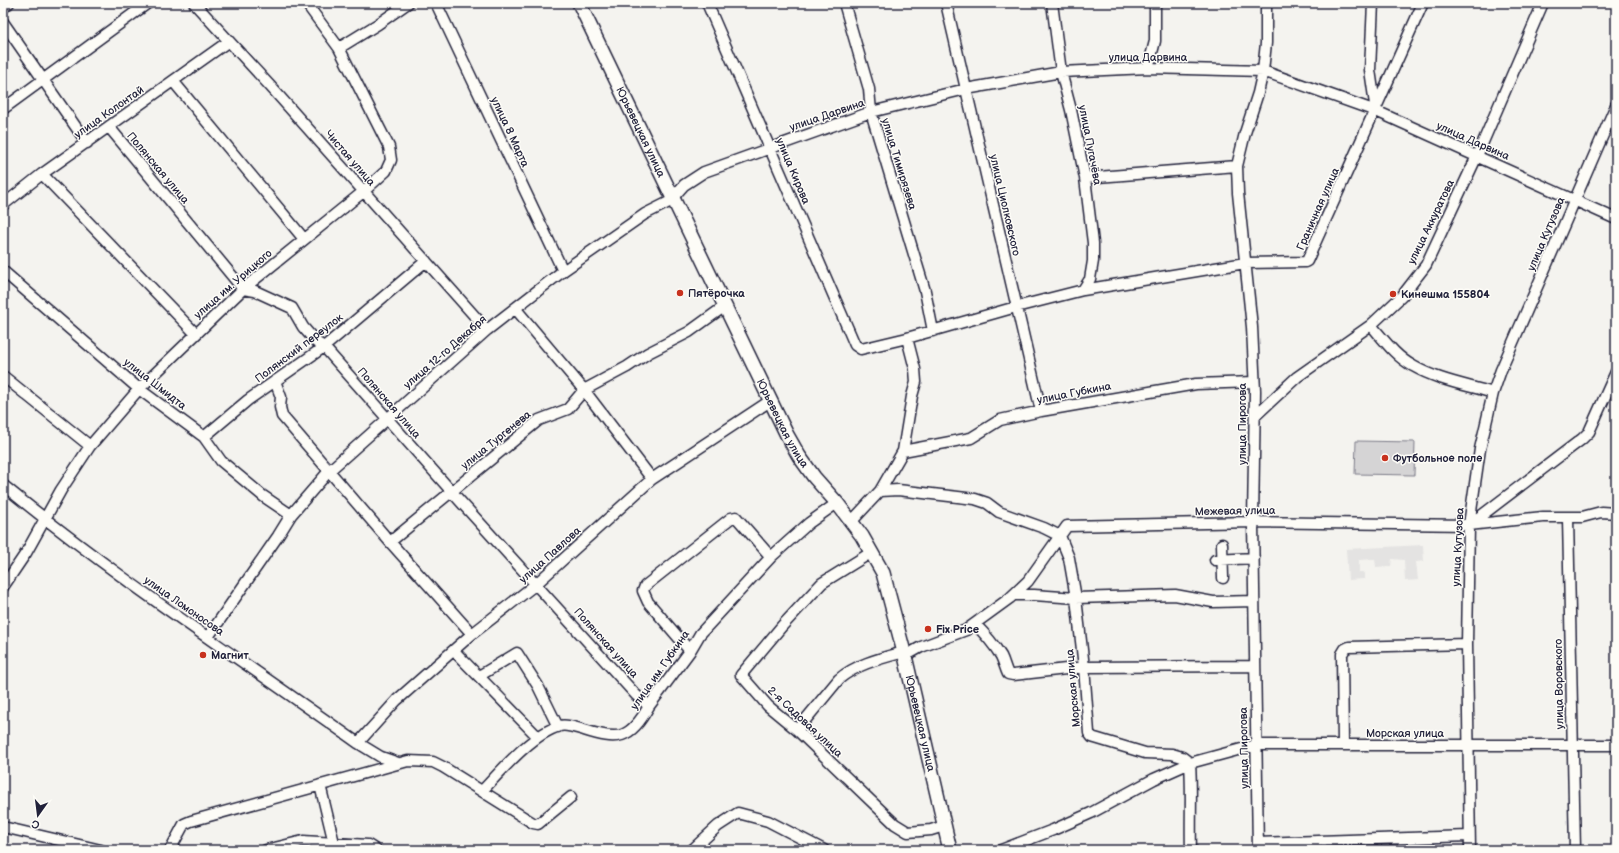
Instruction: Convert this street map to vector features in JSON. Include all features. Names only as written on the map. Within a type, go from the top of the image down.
[{"type":"main road","name":"Юрьевецкая улица","points":[[579,3],[770,401],[799,456],[814,477],[852,521],[872,552],[886,582],[950,850]]},
{"type":"street","points":[[3,8],[9,3]]},
{"type":"street","points":[[3,109],[148,3]]},
{"type":"street","name":"Чистая улица","points":[[194,3],[271,87],[487,330]]},
{"type":"street","points":[[306,3],[339,48],[378,24],[408,3]]},
{"type":"street","name":"улица 8 Марта","points":[[436,3],[562,272]]},
{"type":"street","name":"улица Кирова","points":[[706,3],[855,345],[861,349],[907,338]]},
{"type":"street","name":"улица Тимирязева","points":[[844,3],[869,89],[871,112],[925,291],[932,331]]},
{"type":"street","name":"улица Циолковского","points":[[946,3],[1040,411]]},
{"type":"street","name":"улица Пугачёва","points":[[1052,3],[1061,72],[1086,178],[1093,243],[1093,261],[1090,278],[1083,290]]},
{"type":"street","points":[[1148,68],[1155,41],[1155,3]]},
{"type":"street","name":"улица Пирогова","points":[[1258,846],[1253,522],[1256,416],[1252,327],[1244,263],[1237,166],[1245,133],[1264,71],[1266,3]]},
{"type":"street","points":[[1373,3],[1370,70],[1376,110]]},
{"type":"street","name":"Граничная улица","points":[[1083,290],[1244,263],[1307,261],[1423,3]]},
{"type":"street","name":"улица Аккуратова","points":[[1256,416],[1297,377],[1371,325],[1402,296],[1426,265],[1477,156],[1543,3]]},
{"type":"street","points":[[3,22],[87,143]]},
{"type":"street","name":"улица Колонтай","points":[[3,205],[42,174],[229,41]]},
{"type":"street","name":"улица им. Урицкого","points":[[3,587],[26,553],[61,490],[90,446],[140,389],[243,289],[363,192],[386,171],[391,160],[389,147],[339,48]]},
{"type":"street","name":"улица Дарвина","points":[[673,197],[684,185],[704,172],[871,112],[966,89],[1061,72],[1148,68],[1264,71],[1376,110],[1616,219]]},
{"type":"street","points":[[173,82],[304,239]]},
{"type":"street","name":"улица Кутузова","points":[[1470,850],[1467,745],[1469,525],[1480,449],[1493,393],[1501,370],[1616,105]]},
{"type":"street","name":"Полянская улица","points":[[109,127],[243,289],[255,291],[292,308],[303,328],[316,342],[324,347],[451,491],[636,695],[649,706]]},
{"type":"street","points":[[1086,178],[1237,166]]},
{"type":"street","points":[[42,174],[196,334]]},
{"type":"street","name":"улица 12-го Декабря","points":[[208,637],[291,515],[329,471],[487,330],[562,272],[645,214],[669,202],[673,197]]},
{"type":"street","name":"Полянский переулок","points":[[204,437],[248,400],[324,347],[426,261]]},
{"type":"street","name":"улица Шмидта","points":[[3,271],[140,389],[204,437],[221,461],[263,496],[291,515]]},
{"type":"street","points":[[852,521],[880,491],[904,451],[912,396],[916,382],[916,369],[907,338],[1016,307],[1083,290]]},
{"type":"street","name":"улица Тургенева","points":[[390,542],[539,420],[568,410],[584,390],[689,332],[725,306]]},
{"type":"street","points":[[515,308],[584,390],[652,479]]},
{"type":"street","points":[[1371,325],[1393,351],[1412,366],[1434,376],[1493,393]]},
{"type":"street","points":[[1469,525],[1582,439],[1589,432],[1616,372]]},
{"type":"street","points":[[3,376],[90,446]]},
{"type":"street","points":[[275,381],[281,396],[280,407],[282,416],[390,542],[472,634]]},
{"type":"street","name":"улица Губкина","points":[[904,451],[971,438],[1000,420],[1040,411],[1196,384],[1254,382]]},
{"type":"street","name":"улица Павлова","points":[[358,742],[397,700],[472,634],[536,584],[652,479],[770,401]]},
{"type":"street","name":"улица Ломоносова","points":[[3,485],[45,519],[142,591],[358,742],[381,757],[398,762]]},
{"type":"street","points":[[880,491],[898,490],[975,499],[987,504],[999,512],[1044,528],[1060,536]]},
{"type":"street","name":"улица им. Губкина","points":[[482,791],[507,764],[538,737],[558,727],[564,725],[604,736],[617,737],[626,733],[643,716],[690,651],[700,634],[770,557],[809,523],[837,503]]},
{"type":"street","name":"Межевая улица","points":[[797,730],[846,672],[882,658],[904,654],[966,630],[1014,595],[1028,581],[1067,526],[1253,522],[1469,525],[1556,516],[1568,518],[1582,517],[1601,512],[1616,513]]},
{"type":"street","points":[[690,651],[648,602],[643,590],[646,586],[731,518],[736,517],[770,557]]},
{"type":"street","name":"улица Воровского","points":[[1568,518],[1575,850]]},
{"type":"street","name":"Морская улица","points":[[1060,536],[1069,558],[1076,598],[1084,667],[1089,733],[1092,737],[1144,753],[1172,754],[1182,757],[1190,763],[1256,745],[1616,745]]},
{"type":"street","points":[[1222,544],[1219,559],[1223,578]]},
{"type":"street","name":"2-я Садовая улица","points":[[872,552],[822,583],[782,626],[741,675],[768,706],[797,730],[895,824],[908,832],[931,830],[944,826]]},
{"type":"street","points":[[1219,559],[1254,558]]},
{"type":"street","points":[[1014,595],[1076,598],[1167,595],[1186,596],[1213,602],[1254,601]]},
{"type":"street","points":[[975,624],[993,642],[1008,674],[1013,675],[1084,667],[1255,666]]},
{"type":"street","points":[[1343,745],[1342,654],[1345,650],[1349,647],[1467,644]]},
{"type":"street","points":[[454,651],[538,737]]},
{"type":"street","points":[[479,676],[517,653],[538,686],[558,727]]},
{"type":"street","points":[[170,850],[184,824],[191,821],[398,762],[433,762],[444,767],[533,823],[538,824],[570,797]]},
{"type":"street","points":[[1001,850],[1053,830],[1091,813],[1154,779],[1190,763],[1192,793],[1190,818],[1191,850]]},
{"type":"street","points":[[320,785],[332,846]]},
{"type":"street","points":[[692,850],[718,826],[738,813],[768,821],[824,850]]},
{"type":"street","points":[[3,827],[99,850]]},
{"type":"street","points":[[1258,846],[1469,836]]},
{"type":"street","points":[[266,850],[304,841],[332,846],[368,845],[376,850]]},
{"type":"shaded area","name":"Футбольное поле","points":[[1356,441],[1415,442],[1414,475],[1355,474]]},
{"type":"shaded area","points":[[1423,545],[1424,561],[1416,562],[1418,580],[1405,581],[1404,560],[1392,559],[1391,566],[1376,567],[1375,559],[1359,560],[1359,572],[1364,572],[1364,579],[1348,580],[1346,549]]},
{"type":"place","name":"Пятёрочка","points":[[680,293]]},
{"type":"place","name":"Кинешма 155804","points":[[1393,294]]},
{"type":"place","name":"Футбольное поле","points":[[1385,458]]},
{"type":"place","name":"Fix Price","points":[[928,629]]},
{"type":"place","name":"Магнит","points":[[203,655]]}]
